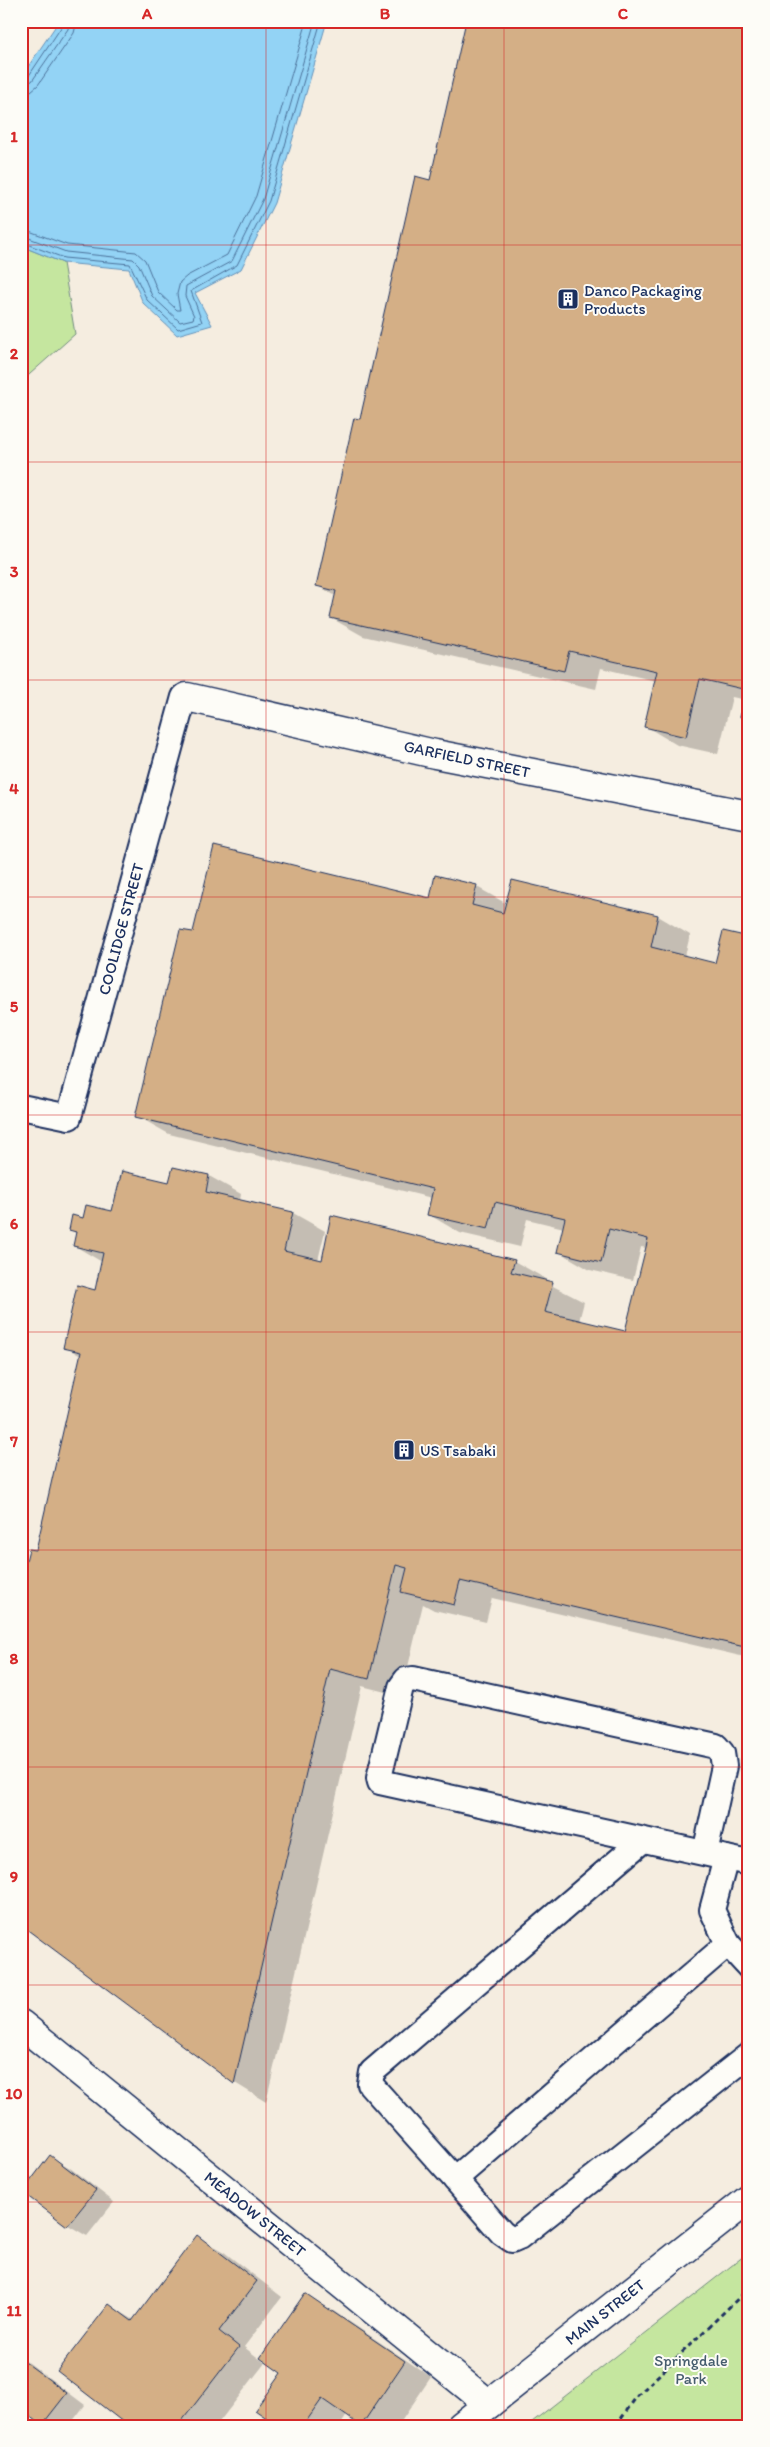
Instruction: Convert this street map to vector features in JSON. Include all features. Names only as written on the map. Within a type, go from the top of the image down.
[{"type":"street","name":"GARFIELD STREET","points":[[186,697],[434,754],[749,815]]},
{"type":"street","name":"MEADOW STREET","points":[[21,2024],[489,2404]]},
{"type":"street","name":"MAIN STREET","points":[[462,2426],[749,2199]]},
{"type":"lane","name":"COOLIDGE STREET","points":[[21,1107],[69,1117],[184,697],[186,697]]},
{"type":"lane","points":[[749,1863],[715,1856],[380,1782],[379,1778],[401,1687],[406,1680],[413,1679],[716,1746],[722,1753],[724,1766],[715,1856],[712,1910],[728,1944],[749,1966]]},
{"type":"lane","points":[[643,1840],[372,2072],[370,2084],[502,2233],[512,2240],[519,2237],[749,2055]]},
{"type":"lane","points":[[455,2179],[728,1944]]},
{"type":"path","points":[[616,2426],[637,2396],[749,2288]]},
{"type":"green space","points":[[21,246],[63,263],[75,334],[21,382]]},
{"type":"green space","name":"Springdale Park","points":[[749,2252],[749,2426],[527,2426]]},
{"type":"water","points":[[59,21],[327,21],[274,203],[241,269],[195,293],[212,325],[177,335],[143,303],[129,269],[63,263],[21,246],[21,77]]},
{"type":"building","name":"Danco Packaging Products","points":[[466,21],[749,21],[749,719],[740,717],[747,690],[700,679],[686,737],[644,727],[657,671],[569,651],[564,671],[330,618],[336,591],[316,586],[354,418],[360,419],[415,176],[430,180]]},
{"type":"building","name":"US Tsabaki","points":[[214,846],[430,898],[435,875],[477,885],[472,905],[503,913],[512,880],[658,915],[651,947],[715,963],[723,931],[749,937],[749,1648],[460,1581],[454,1605],[401,1592],[407,1568],[396,1565],[369,1679],[330,1669],[234,2084],[21,1925],[21,1581],[29,1549],[36,1550],[81,1352],[63,1348],[77,1285],[95,1290],[103,1253],[73,1246],[76,1232],[69,1230],[72,1215],[83,1218],[86,1205],[112,1211],[122,1171],[169,1182],[173,1167],[209,1175],[206,1192],[293,1212],[284,1251],[322,1260],[331,1215],[515,1260],[511,1272],[553,1282],[545,1312],[625,1331],[648,1239],[609,1229],[601,1263],[557,1252],[565,1218],[495,1202],[488,1229],[427,1215],[433,1189],[135,1117],[180,930],[193,932]]},
{"type":"building","points":[[749,1666],[749,1681],[745,1680]]},
{"type":"building","points":[[50,2155],[96,2190],[67,2226],[22,2192]]},
{"type":"building","points":[[197,2235],[257,2281],[219,2331],[239,2347],[178,2426],[128,2426],[57,2371],[109,2304],[132,2321]]},
{"type":"building","points":[[305,2293],[405,2361],[361,2426],[322,2399],[303,2426],[278,2426],[255,2410],[281,2373],[260,2358]]},
{"type":"building","points":[[21,2359],[67,2393],[42,2425],[21,2409]]},
{"type":"place","name":"Danco Packaging Products","points":[[568,299]]},
{"type":"place","name":"US Tsabaki","points":[[404,1450]]}]
